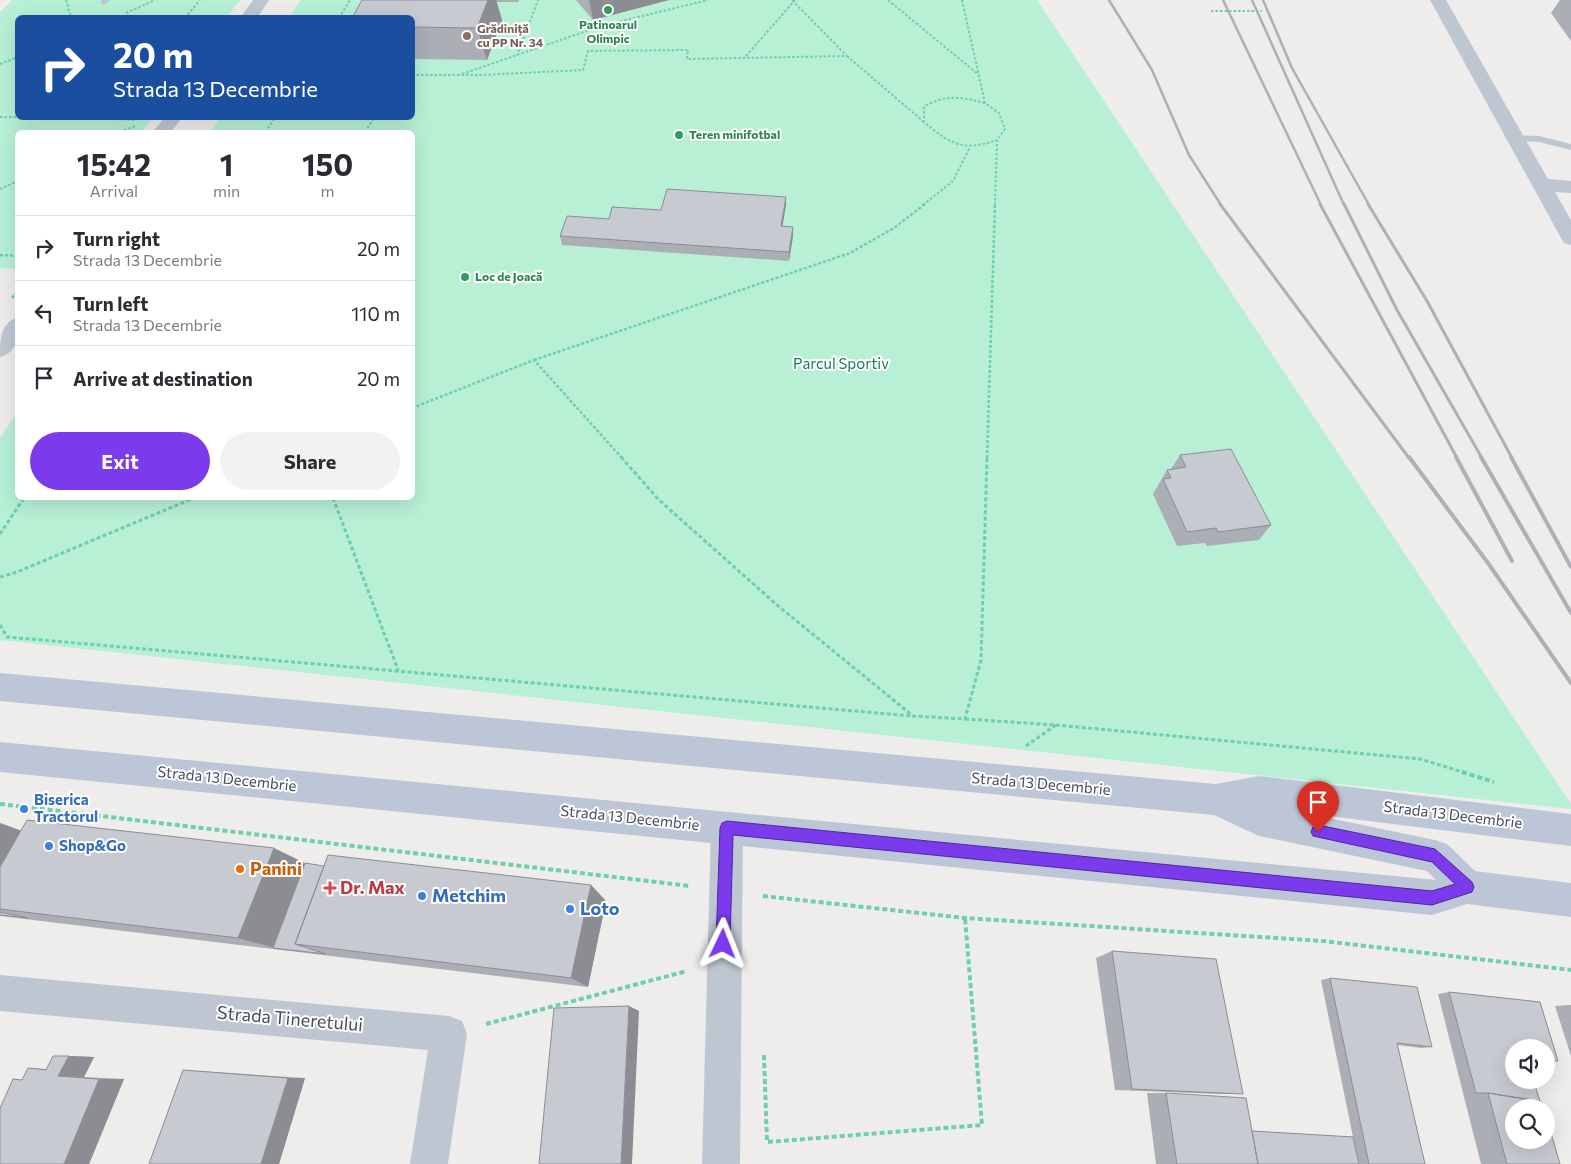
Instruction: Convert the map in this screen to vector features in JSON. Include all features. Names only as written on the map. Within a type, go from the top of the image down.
[{"type":"main road","name":"Strada 13 Decembrie","points":[[0,687],[1216,800],[1259,792],[1571,830]]},
{"type":"main road","name":"Strada 13 Decembrie","points":[[0,757],[1432,898],[1468,887],[1571,900]]},
{"type":"main road","name":"Strada 13 Decembrie","points":[[1216,800],[1260,820],[1435,856],[1468,887]]},
{"type":"street","points":[[250,15],[261,0]]},
{"type":"street","points":[[1438,0],[1571,238]]},
{"type":"street","points":[[164,130],[171,120]]},
{"type":"street","points":[[1541,185],[1571,187]]},
{"type":"street","points":[[0,349],[15,330]]},
{"type":"street","points":[[721,1164],[722,962],[727,828]]},
{"type":"street","name":"Strada Tineretului","points":[[0,993],[449,1034]]},
{"type":"street","points":[[429,1164],[449,1034]]},
{"type":"lane","points":[[1515,138],[1540,139],[1571,147]]},
{"type":"path","points":[[66,0],[70,15]]},
{"type":"path","points":[[123,14],[155,0]]},
{"type":"path","points":[[188,15],[200,0]]},
{"type":"path","points":[[341,15],[350,0]]},
{"type":"path","points":[[516,57],[538,0]]},
{"type":"path","points":[[458,75],[516,57],[601,26],[708,0]]},
{"type":"path","points":[[888,0],[979,75]]},
{"type":"path","points":[[962,0],[985,103]]},
{"type":"path","points":[[746,56],[793,1],[847,56],[924,122],[950,144],[970,147],[985,146],[997,140],[1005,129],[999,113],[985,103],[966,97],[948,96],[931,102],[924,107],[924,122]]},
{"type":"path","points":[[1211,11],[1262,11]]},
{"type":"path","points":[[415,74],[458,75],[583,70],[588,51],[688,50],[687,59],[746,56],[847,56]]},
{"type":"path","points":[[0,64],[15,58]]},
{"type":"path","points":[[0,117],[15,117]]},
{"type":"path","points":[[129,120],[144,121]]},
{"type":"path","points":[[965,720],[981,660],[997,140]]},
{"type":"path","points":[[415,407],[534,360],[850,252],[894,228],[952,181],[970,147]]},
{"type":"path","points":[[0,189],[15,182]]},
{"type":"path","points":[[0,255],[15,256]]},
{"type":"path","points":[[534,360],[659,500],[777,605],[913,716]]},
{"type":"path","points":[[0,534],[23,500]]},
{"type":"path","points":[[0,577],[17,572],[189,500]]},
{"type":"path","points":[[335,500],[398,670]]},
{"type":"path","points":[[0,625],[7,637],[913,716],[1056,724],[1420,759],[1502,784]]},
{"type":"path","points":[[0,804],[724,890]]},
{"type":"path","points":[[760,905],[759,895],[965,918],[1323,941],[1571,970]]},
{"type":"path","points":[[764,1053],[767,1142],[982,1125],[965,918]]},
{"type":"path","points":[[449,1034],[722,962]]},
{"type":"green space","points":[[12,0],[240,0],[229,15],[15,15],[15,120],[151,120],[144,130],[15,130],[15,269],[0,268],[0,12]]},
{"type":"green space","name":"Parcul Sportiv","points":[[301,0],[1037,0],[1571,804],[1571,809],[0,640],[0,438],[15,415],[15,500],[415,500],[415,130],[211,130],[219,120],[415,120],[415,15],[290,15]]},
{"type":"building","points":[[362,0],[488,0],[477,28],[415,27],[415,15],[354,15]]},
{"type":"building","points":[[667,189],[786,197],[781,226],[793,227],[789,252],[560,236],[567,216],[609,219],[612,207],[661,210]]},
{"type":"building","points":[[1231,449],[1271,525],[1218,532],[1216,528],[1187,532],[1163,479],[1171,478],[1167,470],[1186,467],[1180,455]]},
{"type":"building","points":[[27,820],[274,848],[238,938],[0,909],[0,867]]},
{"type":"building","points":[[328,855],[591,885],[571,978],[295,944]]},
{"type":"building","points":[[305,863],[324,866],[295,944],[326,954],[273,948]]},
{"type":"building","points":[[0,912],[28,918],[0,915]]},
{"type":"building","points":[[1112,951],[1216,959],[1243,1094],[1132,1089]]},
{"type":"building","points":[[1330,978],[1417,987],[1432,1047],[1397,1043],[1425,1164],[1369,1164]]},
{"type":"building","points":[[1449,992],[1540,1002],[1551,1039],[1505,1039],[1505,1089],[1536,1089],[1539,1099],[1476,1093]]},
{"type":"building","points":[[629,1006],[621,1164],[539,1164],[554,1008]]},
{"type":"building","points":[[53,1056],[69,1056],[58,1076],[99,1079],[64,1164],[0,1164],[0,1108],[13,1079],[22,1080],[28,1068],[46,1070]]},
{"type":"building","points":[[183,1070],[288,1078],[261,1164],[149,1164]]},
{"type":"building","points":[[1166,1093],[1246,1098],[1258,1164],[1177,1164]]},
{"type":"building","points":[[1488,1093],[1524,1099],[1505,1099],[1505,1149],[1555,1149],[1555,1147],[1560,1164],[1507,1164]]},
{"type":"building","points":[[1252,1131],[1353,1137],[1359,1164],[1258,1164]]},
{"type":"railway","points":[[1109,0],[1152,70],[1189,155],[1221,205]]},
{"type":"railway","points":[[1223,0],[1321,205]]},
{"type":"railway","points":[[1252,0],[1344,205]]},
{"type":"railway","points":[[1263,0],[1292,68],[1369,205]]},
{"type":"railway","points":[[1220,204],[1409,458]]},
{"type":"railway","points":[[1320,204],[1457,458]]},
{"type":"railway","points":[[1344,204],[1397,310],[1482,458]]},
{"type":"railway","points":[[1368,204],[1427,301],[1512,458]]},
{"type":"railway","points":[[1409,457],[1488,563],[1571,683]]},
{"type":"railway","points":[[1456,457],[1512,561]]},
{"type":"railway","points":[[1481,457],[1571,613]]},
{"type":"railway","points":[[1511,457],[1571,567]]},
{"type":"place","name":"Patinoarul Olimpic","points":[[608,10]]},
{"type":"place","name":"Grădiniță cu PP Nr. 34","points":[[467,36]]},
{"type":"place","name":"Teren minifotbal","points":[[679,135]]},
{"type":"place","name":"Loc de Joacă","points":[[465,277]]},
{"type":"place","name":"Biserica Tractorul","points":[[24,809]]},
{"type":"place","name":"Shop&Go","points":[[49,846]]},
{"type":"place","name":"Panini","points":[[240,869]]},
{"type":"place","name":"Dr. Max","points":[[330,888]]},
{"type":"place","name":"Metchim","points":[[422,896]]},
{"type":"place","name":"Loto","points":[[570,909]]},
{"type":"route","points":[[723,944],[727,828],[1432,898],[1468,887],[1435,856],[1318,832]]}]
